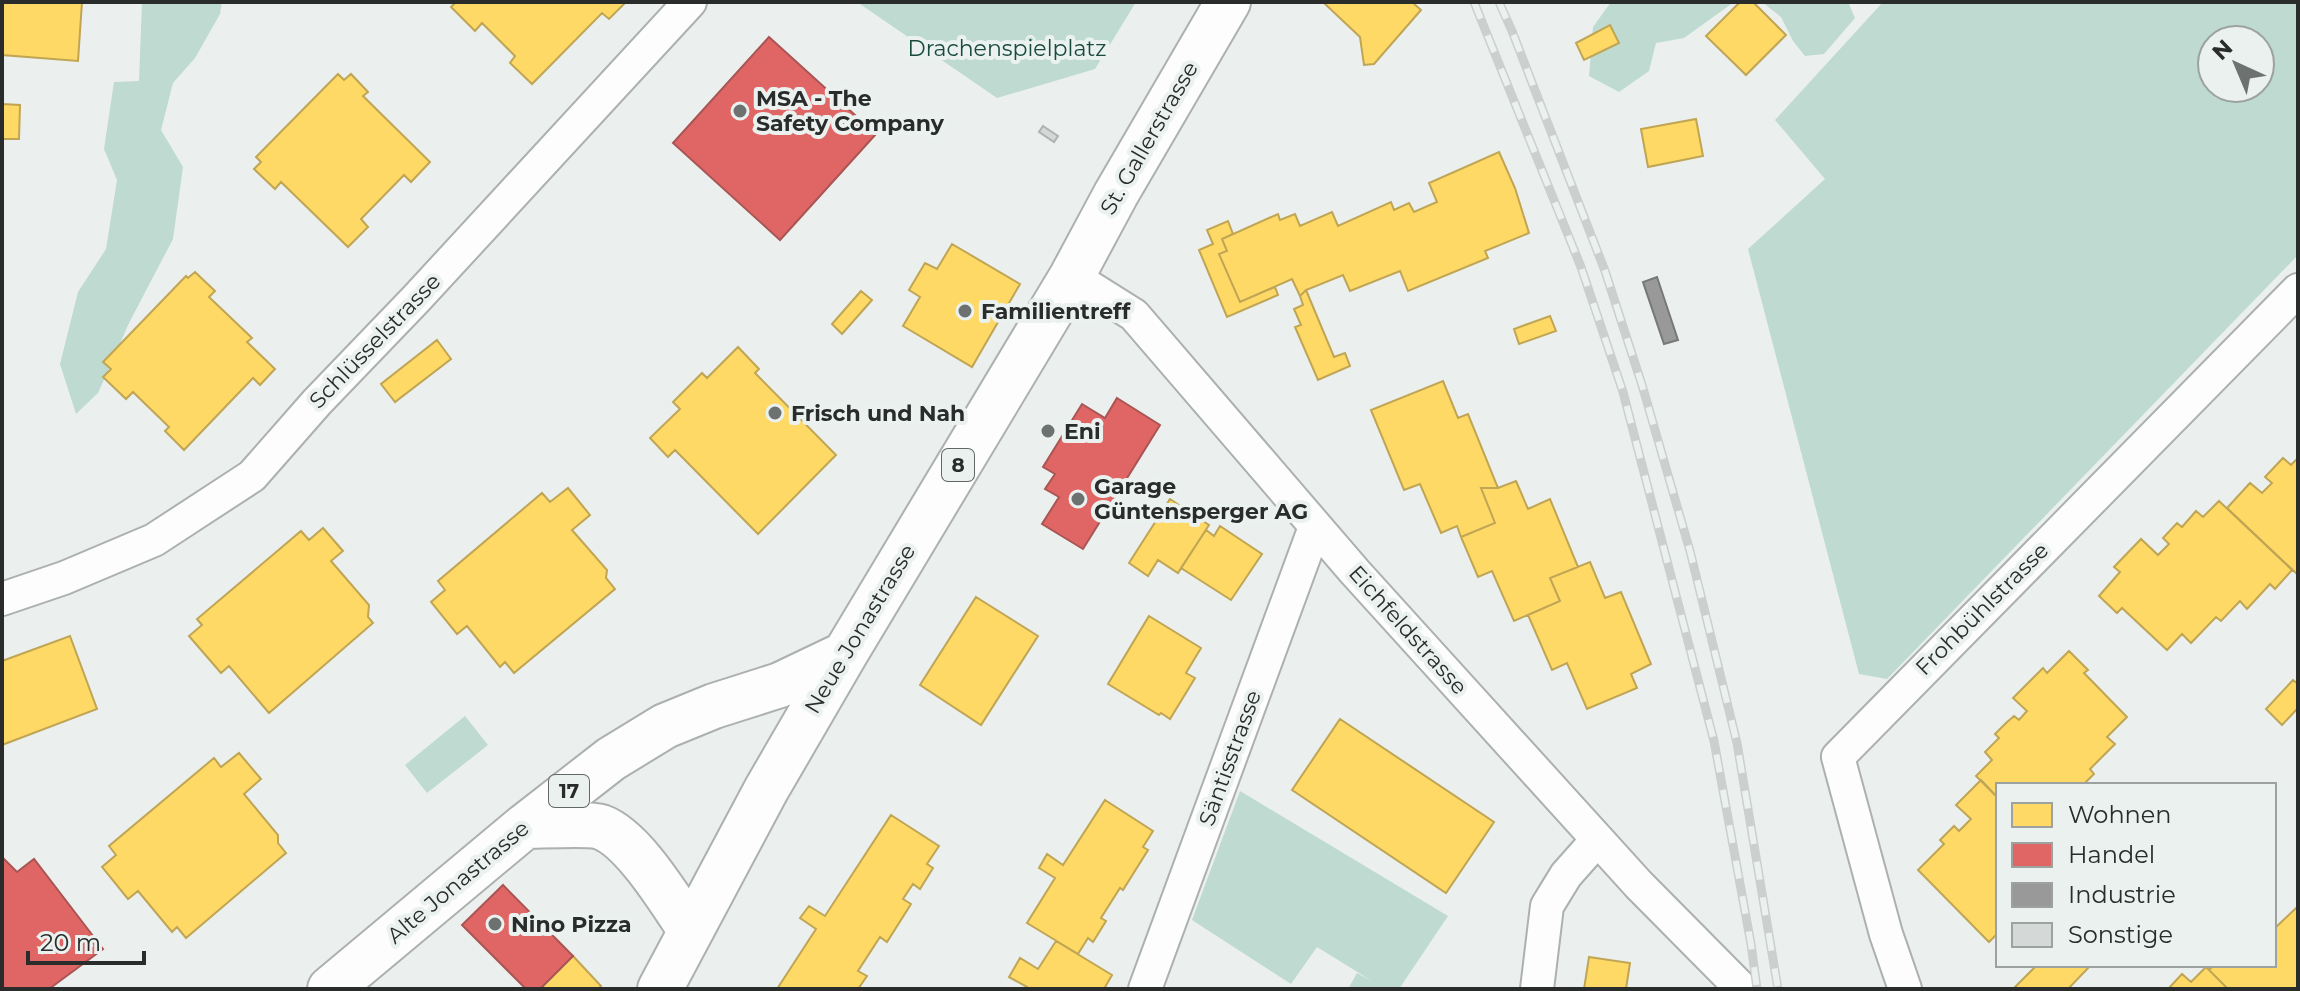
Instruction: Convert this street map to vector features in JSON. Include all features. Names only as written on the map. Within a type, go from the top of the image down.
[{"type":"main road","name":"St. Gallerstrasse","points":[[1072,276],[1228,2]]},
{"type":"main road","name":"Neue Jonastrasse","points":[[660,989],[760,801],[1072,276]]},
{"type":"main road","name":"Alte Jonastrasse","points":[[330,989],[525,826],[611,759],[665,726],[780,685],[845,654]]},
{"type":"main road","points":[[525,826],[599,827],[617,837],[643,863],[691,931]]},
{"type":"street","name":"Schlüsselstrasse","points":[[2,599],[64,578],[154,540],[252,476],[317,402],[690,2]]},
{"type":"street","name":"Eichfeldstrasse","points":[[1072,276],[1134,315],[1315,527],[1597,840],[1742,989]]},
{"type":"street","name":"Frohbühlstrasse","points":[[1905,989],[1886,934],[1838,757],[2298,290]]},
{"type":"street","name":"Säntisstrasse","points":[[1145,989],[1315,527]]},
{"type":"street","points":[[1537,989],[1547,906],[1566,875],[1597,840]]},
{"type":"green space","points":[[142,2],[222,2],[220,14],[195,58],[173,83],[161,130],[183,167],[173,239],[129,323],[98,393],[76,414],[60,364],[78,292],[106,249],[117,180],[104,149],[114,82],[139,81]]},
{"type":"green space","name":"Drachenspielplatz","points":[[857,2],[1136,2],[1095,69],[997,98]]},
{"type":"green space","points":[[1611,2],[1734,2],[1684,38],[1656,43],[1649,71],[1619,92],[1589,76],[1593,27]]},
{"type":"green space","points":[[1762,2],[1848,2],[1855,18],[1824,54],[1805,56],[1781,17]]},
{"type":"green space","points":[[1883,2],[2298,2],[2298,255],[1887,679],[1859,674],[1748,249],[1825,179],[1775,120]]},
{"type":"green space","points":[[465,716],[488,745],[427,793],[405,765]]},
{"type":"green space","points":[[1240,791],[1448,916],[1399,989],[1348,989],[1357,973],[1372,981],[1317,947],[1291,984],[1192,920]]},
{"type":"building: Wohnen","points":[[2,2],[82,2],[78,61],[2,55]]},
{"type":"building: Wohnen","points":[[456,2],[626,2],[609,19],[602,13],[532,84],[510,63],[515,56],[482,23],[475,31],[451,7]]},
{"type":"building: Wohnen","points":[[1326,2],[1412,2],[1421,10],[1374,64],[1364,65],[1360,37]]},
{"type":"building: Wohnen","points":[[1740,2],[1753,2],[1786,35],[1746,75],[1706,36]]},
{"type":"building: Wohnen","points":[[1610,25],[1619,43],[1584,60],[1576,43]]},
{"type":"building: Wohnen","points":[[338,74],[344,80],[351,74],[368,92],[363,96],[430,162],[411,182],[404,175],[361,219],[368,227],[348,247],[281,182],[275,189],[254,169],[261,162],[256,157]]},
{"type":"building: Wohnen","points":[[2,104],[20,105],[19,139],[2,139]]},
{"type":"building: Wohnen","points":[[1696,119],[1703,156],[1648,167],[1641,129]]},
{"type":"building: Wohnen","points":[[1499,152],[1515,188],[1529,233],[1485,251],[1488,258],[1408,291],[1400,271],[1350,291],[1343,275],[1306,290],[1300,296],[1292,279],[1240,302],[1219,254],[1227,251],[1222,239],[1278,214],[1280,220],[1295,214],[1300,226],[1332,212],[1338,226],[1391,202],[1394,210],[1409,203],[1414,212],[1437,202],[1429,183]]},
{"type":"building: Wohnen","points":[[1228,221],[1233,234],[1222,239],[1227,251],[1219,254],[1240,302],[1275,287],[1278,295],[1227,317],[1199,250],[1213,244],[1207,230]]},
{"type":"building: Wohnen","points":[[952,244],[1020,284],[972,367],[903,326],[920,297],[909,290],[925,263],[937,269]]},
{"type":"building: Wohnen","points":[[195,272],[215,291],[209,297],[252,338],[247,342],[275,369],[260,385],[253,378],[184,450],[165,431],[169,427],[133,392],[126,399],[103,377],[111,369],[103,362],[186,276],[188,278]]},
{"type":"building: Wohnen","points":[[1306,290],[1334,357],[1345,353],[1350,366],[1318,380],[1295,327],[1301,325],[1294,309],[1303,305],[1300,296]]},
{"type":"building: Wohnen","points":[[861,291],[872,300],[842,334],[832,324]]},
{"type":"building: Wohnen","points":[[1550,316],[1556,331],[1519,344],[1514,329]]},
{"type":"building: Wohnen","points":[[437,340],[451,359],[395,402],[381,384]]},
{"type":"building: Wohnen","points":[[738,347],[759,369],[755,373],[836,455],[758,534],[675,450],[668,457],[650,438],[680,409],[673,402],[702,373],[707,378]]},
{"type":"building: Wohnen","points":[[1443,381],[1458,418],[1468,414],[1498,488],[1481,488],[1495,523],[1461,537],[1457,526],[1441,533],[1420,484],[1404,490],[1371,410]]},
{"type":"building: Wohnen","points":[[2283,458],[2291,465],[2298,458],[2298,575],[2227,508],[2250,483],[2262,493],[2272,483],[2265,477]]},
{"type":"building: Wohnen","points":[[1516,481],[1528,509],[1550,499],[1578,567],[1550,578],[1560,601],[1514,621],[1492,571],[1478,577],[1461,537],[1495,523],[1481,488],[1498,488]]},
{"type":"building: Wohnen","points":[[568,488],[590,515],[572,530],[607,570],[606,578],[615,589],[514,673],[505,662],[500,667],[467,626],[457,634],[431,602],[445,590],[438,581],[542,493],[550,502]]},
{"type":"building: Wohnen","points":[[1170,499],[1209,525],[1178,573],[1158,560],[1148,576],[1129,563]]},
{"type":"building: Wohnen","points":[[2219,501],[2292,570],[2275,589],[2270,584],[2247,609],[2240,601],[2221,621],[2216,617],[2191,643],[2182,634],[2167,650],[2122,608],[2117,613],[2099,596],[2120,572],[2114,567],[2141,539],[2158,555],[2169,544],[2163,538],[2177,523],[2182,527],[2196,511],[2203,517]]},
{"type":"building: Wohnen","points":[[1220,526],[1262,554],[1231,600],[1181,568],[1206,530],[1214,536]]},
{"type":"building: Wohnen","points":[[323,528],[343,551],[331,561],[369,605],[368,617],[373,623],[269,713],[229,666],[221,673],[189,636],[202,625],[197,619],[301,531],[309,540]]},
{"type":"building: Wohnen","points":[[1590,562],[1605,598],[1621,592],[1651,664],[1631,674],[1637,688],[1587,709],[1567,663],[1552,670],[1528,615],[1560,601],[1550,578]]},
{"type":"building: Wohnen","points":[[976,597],[1038,636],[981,725],[920,685]]},
{"type":"building: Wohnen","points":[[1149,616],[1201,648],[1186,673],[1195,678],[1170,719],[1108,684]]},
{"type":"building: Wohnen","points":[[70,636],[97,709],[2,745],[2,661]]},
{"type":"building: Wohnen","points":[[2069,651],[2088,670],[2084,673],[2127,717],[2107,737],[2115,744],[2090,769],[2094,774],[2085,783],[1996,783],[1996,796],[1976,776],[1992,760],[1985,752],[1999,738],[1995,734],[2006,723],[2014,716],[2019,720],[2027,711],[2013,698],[2043,668],[2047,673]]},
{"type":"building: Wohnen","points":[[2293,680],[2298,684],[2298,708],[2282,725],[2266,709]]},
{"type":"building: Wohnen","points":[[1340,719],[1494,822],[1446,893],[1292,790]]},
{"type":"building: Wohnen","points":[[239,753],[261,779],[244,794],[278,835],[278,843],[286,853],[186,938],[177,927],[172,932],[138,891],[128,899],[102,867],[116,855],[109,846],[214,758],[221,767]]},
{"type":"building: Wohnen","points":[[1981,780],[1996,796],[1996,935],[1989,942],[1918,870],[1944,844],[1940,840],[1954,826],[1959,831],[1971,819],[1956,805]]},
{"type":"building: Wohnen","points":[[1105,800],[1153,831],[1143,847],[1148,850],[1101,918],[1106,921],[1093,942],[1088,938],[1078,954],[1027,923],[1055,878],[1039,868],[1047,854],[1063,865]]},
{"type":"building: Wohnen","points":[[891,815],[939,846],[927,864],[933,868],[920,889],[913,884],[903,899],[911,904],[887,942],[880,937],[858,971],[867,976],[858,989],[777,989],[816,929],[800,918],[809,906],[825,916]]},
{"type":"building: Wohnen","points":[[2297,907],[2298,989],[2228,989],[2209,970],[2212,967],[2276,967],[2276,927]]},
{"type":"building: Wohnen","points":[[1056,941],[1112,975],[1104,989],[1026,989],[1009,977],[1020,958],[1038,969]]},
{"type":"building: Wohnen","points":[[573,956],[601,986],[598,989],[540,989]]},
{"type":"building: Wohnen","points":[[1589,957],[1630,963],[1626,989],[1584,989]]},
{"type":"building: Wohnen","points":[[2035,967],[2089,967],[2068,989],[2013,989]]},
{"type":"building: Wohnen","points":[[2206,967],[2228,989],[2168,989],[2182,974],[2191,982]]},
{"type":"building: Handel","points":[[769,37],[876,134],[780,240],[673,143]]},
{"type":"building: Handel","points":[[1117,398],[1160,425],[1083,549],[1042,524],[1059,497],[1045,489],[1055,474],[1043,467],[1082,404],[1105,418]]},
{"type":"building: Handel","points":[[2,857],[17,872],[34,859],[103,949],[49,989],[2,989]]},
{"type":"building: Handel","points":[[503,885],[573,956],[540,989],[526,989],[462,925]]},
{"type":"building: Industrie","points":[[1657,277],[1678,340],[1664,344],[1643,282]]},
{"type":"building: Sonstige","points":[[1043,126],[1058,136],[1054,142],[1039,132]]},
{"type":"railway","points":[[1474,2],[1581,267],[1623,392],[1714,741],[1757,989]]},
{"type":"railway","points":[[1499,2],[1605,271],[1690,551],[1737,743],[1778,989]]},
{"type":"place","name":"MSA - The Safety Company","points":[[740,111]]},
{"type":"place","name":"Familientreff","points":[[965,311]]},
{"type":"place","name":"Frisch und Nah","points":[[775,413]]},
{"type":"place","name":"Eni","points":[[1048,431]]},
{"type":"place","name":"Garage Güntensperger AG","points":[[1078,499]]},
{"type":"place","name":"Nino Pizza","points":[[495,924]]}]
